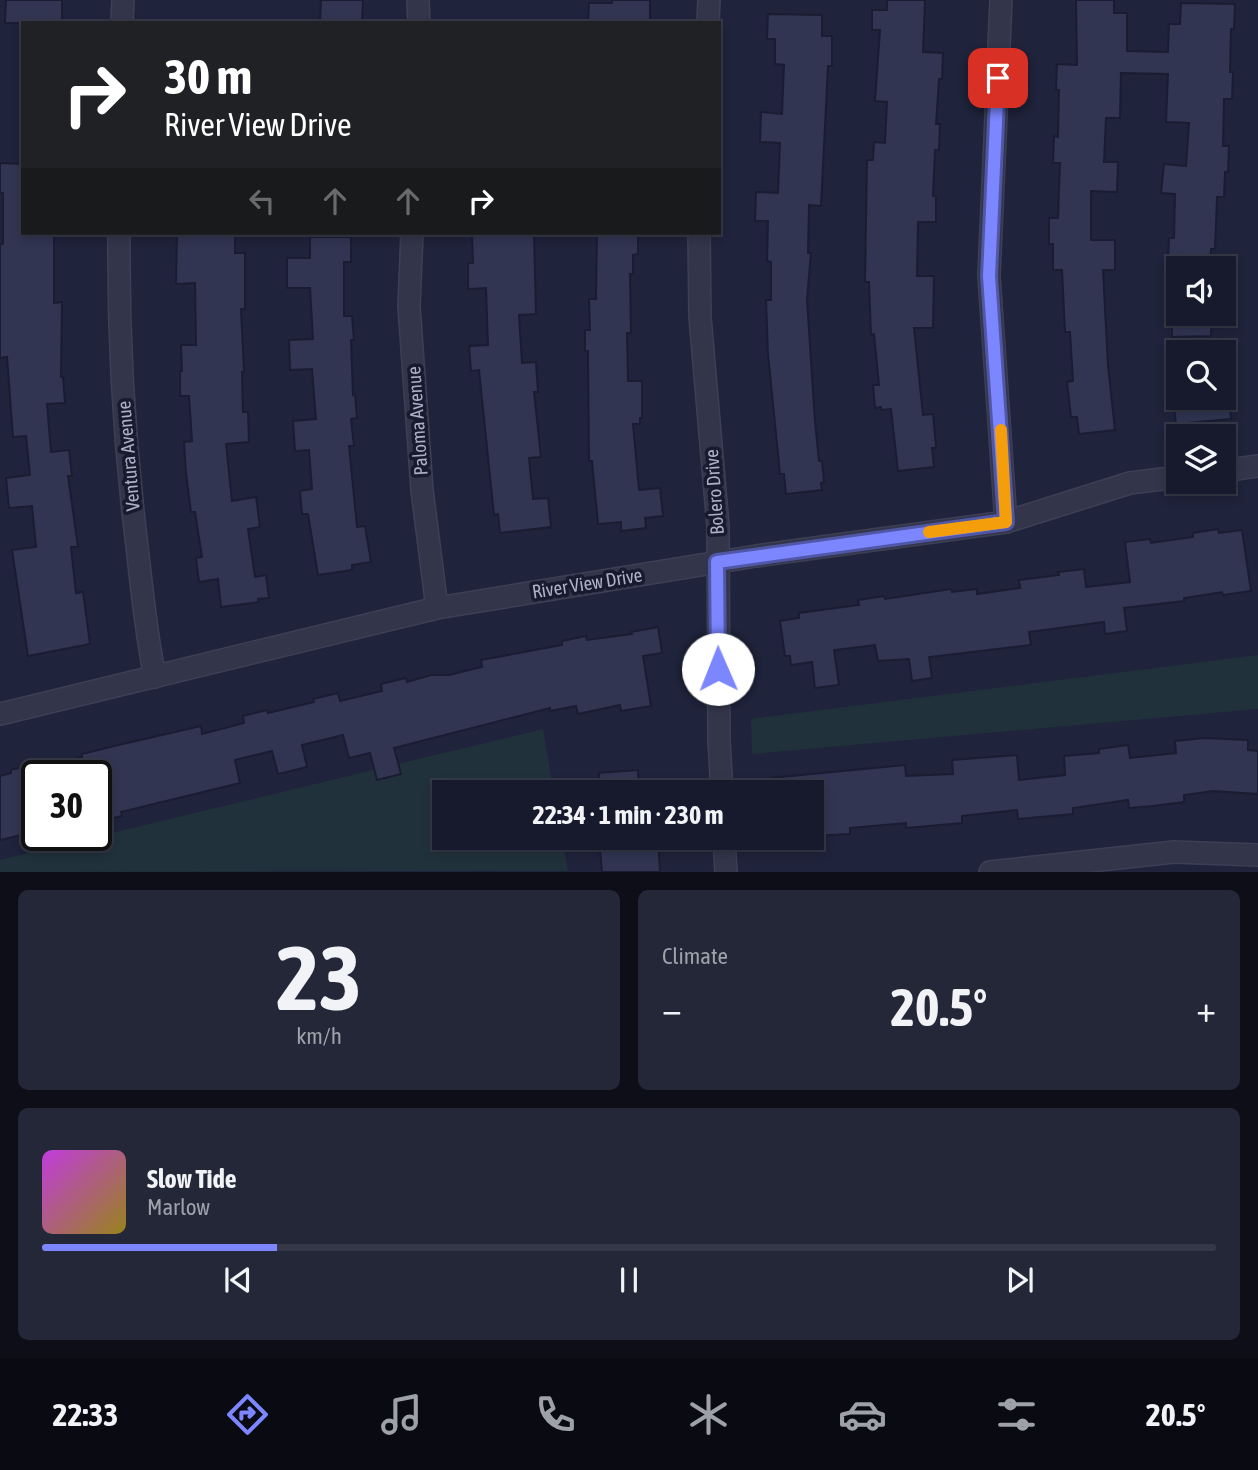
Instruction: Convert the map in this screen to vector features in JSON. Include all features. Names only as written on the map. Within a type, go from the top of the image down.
[{"type":"street","points":[[122,0],[122,21]]},
{"type":"street","points":[[418,0],[419,21]]},
{"type":"street","points":[[708,21],[709,0]]},
{"type":"street","points":[[1000,0],[989,276],[1006,522]]},
{"type":"street","name":"Ventura Avenue","points":[[120,235],[118,316],[128,467],[148,643],[155,677]]},
{"type":"street","name":"Paloma Avenue","points":[[412,235],[409,306],[422,490],[438,608]]},
{"type":"street","name":"Bolero Drive","points":[[699,235],[700,317],[718,526],[721,780]]},
{"type":"street","points":[[1236,469],[1258,466]]},
{"type":"street","name":"River View Drive","points":[[0,714],[438,608],[717,562],[1006,522],[1130,483],[1166,478]]},
{"type":"street","points":[[725,850],[726,872]]},
{"type":"street","points":[[990,872],[1174,852],[1258,855]]},
{"type":"shaded area","points":[[1258,655],[1258,709],[752,754],[751,719]]},
{"type":"shaded area","points":[[543,729],[552,780],[432,780],[432,850],[564,850],[568,871],[0,872],[0,860],[37,851],[112,851],[112,833]]},
{"type":"building","points":[[6,0],[62,0],[62,21],[5,23]]},
{"type":"building","points":[[321,0],[363,0],[362,21],[320,21]]},
{"type":"building","points":[[612,0],[650,0],[650,21],[588,21],[589,3],[612,3]]},
{"type":"building","points":[[887,0],[925,0],[923,52],[943,53],[936,124],[940,124],[939,150],[935,150],[933,196],[936,196],[936,222],[918,222],[917,276],[934,276],[933,328],[914,328],[923,415],[933,414],[936,448],[932,448],[934,467],[898,471],[891,409],[875,408],[873,385],[879,385],[874,334],[871,335],[869,282],[865,282],[867,160],[873,160],[874,142],[885,143],[887,102],[875,101],[880,30],[872,30],[872,10],[887,10]]},
{"type":"building","points":[[1076,0],[1114,0],[1114,13],[1127,13],[1127,51],[1168,52],[1169,24],[1180,24],[1181,3],[1235,4],[1234,29],[1231,29],[1232,99],[1224,99],[1223,146],[1229,146],[1228,172],[1225,172],[1224,197],[1217,197],[1215,249],[1211,249],[1211,256],[1168,256],[1169,238],[1174,238],[1175,194],[1161,193],[1164,164],[1186,166],[1189,123],[1166,122],[1168,74],[1121,73],[1120,118],[1106,118],[1104,162],[1118,162],[1117,192],[1091,191],[1091,240],[1115,240],[1115,270],[1103,270],[1108,366],[1115,430],[1079,434],[1077,417],[1071,417],[1067,382],[1073,381],[1070,332],[1065,332],[1062,270],[1053,270],[1053,244],[1049,244],[1049,218],[1058,218],[1060,163],[1053,163],[1054,136],[1058,137],[1057,64],[1077,65]]},
{"type":"building","points":[[768,14],[822,15],[822,36],[832,36],[821,206],[809,205],[808,253],[811,253],[807,299],[815,422],[824,482],[821,483],[822,490],[786,494],[784,474],[780,474],[768,354],[766,300],[771,300],[771,262],[767,261],[768,221],[755,221],[756,192],[778,193],[780,143],[760,142],[761,112],[782,114],[784,65],[775,64],[775,39],[767,39]]},
{"type":"building","points":[[0,163],[21,164],[21,235],[54,235],[54,303],[62,302],[61,377],[65,403],[47,404],[51,452],[69,450],[72,476],[68,476],[78,547],[71,547],[76,593],[83,592],[90,644],[28,656],[12,550],[36,547],[32,506],[9,508],[6,478],[30,475],[26,436],[13,437],[7,357],[0,358],[3,193],[0,193]]},
{"type":"building","points":[[177,235],[235,235],[235,253],[245,253],[245,309],[241,309],[242,372],[243,412],[248,412],[249,442],[226,444],[232,501],[256,497],[260,527],[248,529],[255,577],[266,575],[269,598],[258,599],[259,602],[221,607],[218,579],[199,582],[196,558],[202,557],[195,512],[191,512],[184,442],[192,441],[189,396],[180,396],[181,345],[196,345],[195,283],[176,284]]},
{"type":"building","points":[[472,235],[534,235],[536,314],[519,315],[522,363],[536,362],[538,392],[534,392],[541,457],[529,458],[533,499],[548,498],[551,527],[500,533],[498,514],[494,515],[479,370],[471,371],[469,346],[488,345],[486,288],[468,289],[468,263],[473,263]]},
{"type":"building","points":[[597,235],[638,235],[638,254],[633,255],[633,274],[630,274],[631,333],[627,333],[628,381],[642,381],[642,418],[640,424],[633,424],[639,490],[660,488],[663,516],[645,518],[646,528],[621,531],[621,522],[598,524],[592,461],[589,461],[588,351],[585,351],[585,330],[590,330],[589,299],[596,299]]},
{"type":"building","points":[[310,237],[351,237],[351,262],[344,262],[344,316],[352,316],[353,395],[355,394],[357,418],[351,419],[354,446],[349,446],[357,527],[365,526],[371,562],[352,565],[352,570],[318,575],[308,514],[302,514],[300,491],[312,489],[309,450],[295,451],[293,421],[316,419],[312,369],[290,370],[289,340],[313,339],[310,288],[287,288],[287,258],[310,258]]},
{"type":"building","points":[[1172,326],[1211,326],[1211,336],[1172,337]]},
{"type":"building","points":[[1174,410],[1230,410],[1231,419],[1176,424]]},
{"type":"building","points":[[1218,529],[1219,533],[1242,530],[1251,591],[1223,595],[1222,592],[1184,598],[1184,601],[1124,608],[1127,631],[1105,634],[1104,622],[1029,632],[1031,645],[929,657],[932,678],[912,681],[909,659],[878,661],[875,645],[834,650],[839,685],[815,688],[812,662],[791,665],[790,656],[785,656],[780,621],[799,618],[799,613],[859,605],[858,600],[884,596],[885,599],[951,589],[952,592],[977,589],[977,594],[1020,588],[1019,580],[1084,569],[1086,587],[1130,582],[1125,542],[1150,539],[1151,543],[1193,537],[1193,533]]},
{"type":"building","points":[[658,627],[662,653],[643,656],[651,706],[621,711],[620,705],[578,714],[576,706],[550,711],[550,708],[394,748],[401,774],[377,780],[370,753],[349,758],[343,735],[302,745],[307,767],[278,774],[272,751],[235,760],[240,783],[121,812],[122,816],[112,818],[112,760],[70,760],[82,757],[82,754],[201,726],[202,734],[244,723],[243,716],[314,702],[313,699],[338,693],[340,701],[382,691],[381,684],[406,678],[407,682],[431,675],[449,675],[482,667],[481,660],[562,645],[562,641],[586,636],[587,640],[632,634],[631,632]]},
{"type":"building","points":[[1204,738],[1248,740],[1248,750],[1258,751],[1258,794],[1213,791],[1184,795],[1184,802],[1153,806],[1129,808],[1128,800],[1073,808],[1073,814],[1018,819],[1017,810],[962,816],[962,823],[906,828],[906,823],[850,828],[850,834],[824,835],[824,780],[770,780],[905,765],[906,776],[953,774],[952,760],[1017,755],[1019,780],[1065,775],[1064,756],[1099,753],[1099,749],[1128,745],[1130,758],[1176,753],[1175,741]]},
{"type":"building","points":[[21,767],[21,835],[0,840],[0,776],[11,773],[11,770]]},
{"type":"building","points":[[638,770],[638,780],[599,780],[599,773]]},
{"type":"building","points":[[600,850],[659,850],[660,872],[602,872]]},
{"type":"slow traffic","points":[[929,532],[1006,522],[1001,430]]},
{"type":"route","points":[[718,669],[717,562],[1006,522],[989,276],[998,78]]}]
